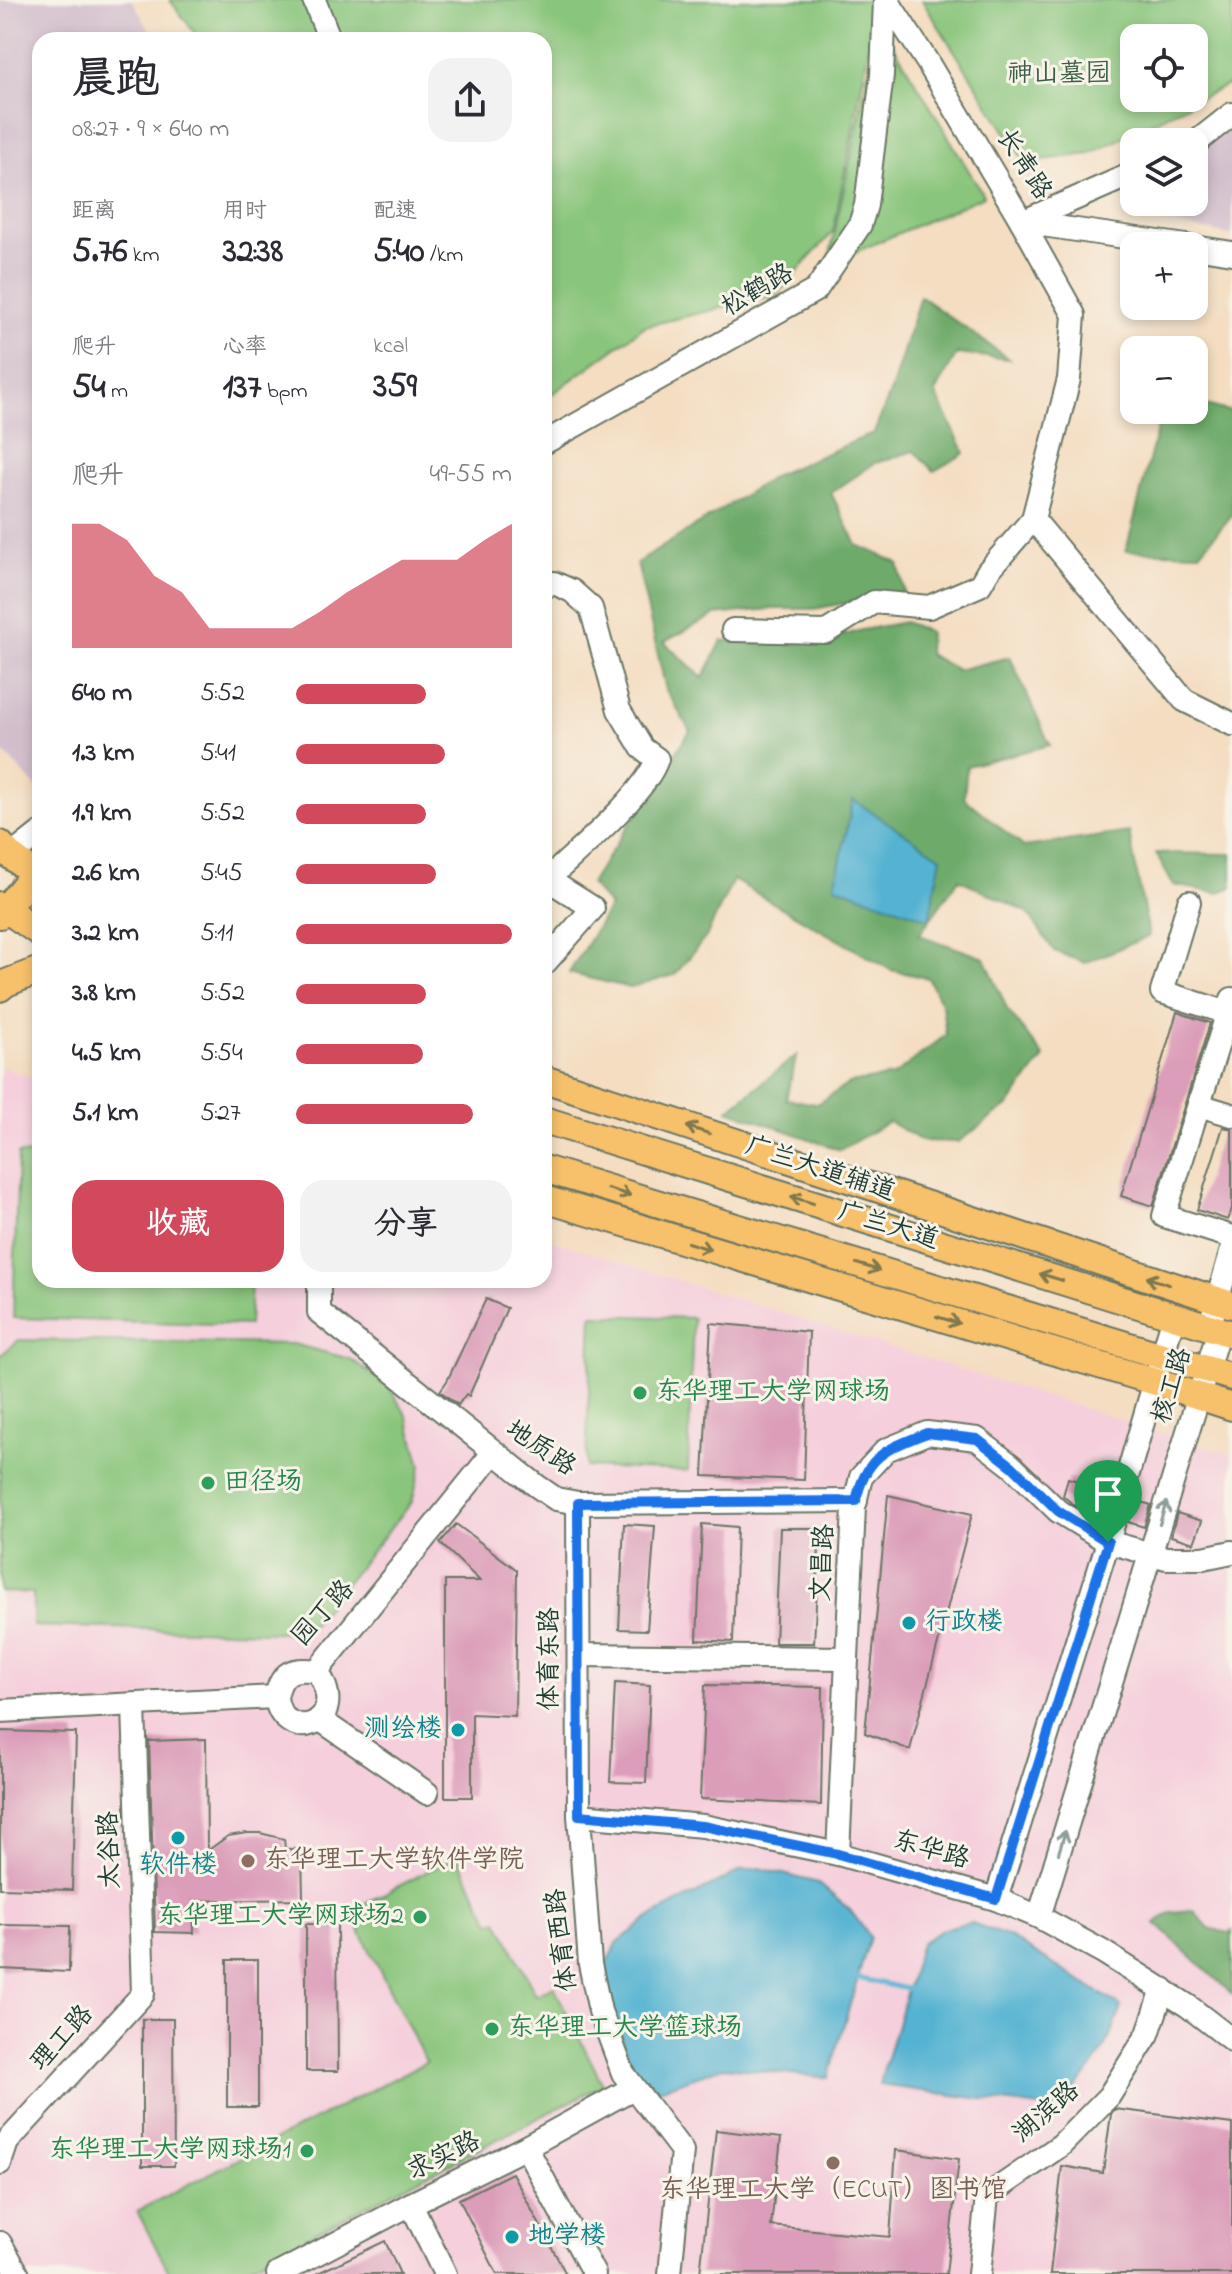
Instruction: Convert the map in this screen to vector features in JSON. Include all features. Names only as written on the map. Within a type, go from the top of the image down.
[{"type":"main road","points":[[4,856],[32,870]]},
{"type":"main road","points":[[32,879],[1,909],[32,928]]},
{"type":"main road","points":[[0,988],[32,973]]},
{"type":"main road","name":"广兰大道辅道","points":[[552,1082],[1225,1303]]},
{"type":"main road","name":"广兰大道","points":[[552,1122],[1220,1330]]},
{"type":"main road","name":"广兰大道","points":[[552,1171],[1219,1374]]},
{"type":"main road","points":[[552,1201],[1232,1407]]},
{"type":"street","points":[[314,0],[327,32]]},
{"type":"street","name":"长青路","points":[[886,0],[928,63],[1022,222],[1120,236]]},
{"type":"street","name":"松鹤路","points":[[552,438],[816,290],[860,225],[866,205],[882,75],[886,0]]},
{"type":"street","points":[[1208,133],[1232,114]]},
{"type":"street","points":[[733,630],[826,632],[874,602],[929,607],[980,585],[988,571],[1033,519],[1069,379],[1074,315],[1022,222],[1120,179]]},
{"type":"street","points":[[1208,249],[1232,253]]},
{"type":"street","points":[[1033,519],[1184,700],[1232,724]]},
{"type":"street","points":[[552,584],[572,591],[591,608],[619,710],[642,748],[657,759],[654,770],[633,796],[552,872]]},
{"type":"street","points":[[4,856],[32,838]]},
{"type":"street","points":[[552,882],[593,908],[552,955]]},
{"type":"street","points":[[1189,902],[1162,992],[1230,1006],[1164,1216],[1232,1237]]},
{"type":"street","points":[[1199,1105],[1232,1115]]},
{"type":"street","name":"核工路","points":[[1039,1917],[1199,1396],[1219,1374],[1220,1330],[1232,1250]]},
{"type":"street","name":"地质路","points":[[319,1288],[319,1312],[556,1499],[578,1503],[856,1501]]},
{"type":"street","name":"核工路","points":[[996,1899],[1108,1542],[1174,1316]]},
{"type":"street","name":"文昌路","points":[[838,1854],[856,1501],[861,1477],[886,1450],[927,1433],[977,1439],[1012,1466],[1058,1511],[1108,1542],[1166,1558],[1203,1558],[1232,1552]]},
{"type":"street","name":"园丁路","points":[[276,1697],[279,1683],[287,1674],[304,1669],[317,1671],[494,1452]]},
{"type":"street","name":"体育东路","points":[[578,1503],[579,1815]]},
{"type":"street","points":[[579,1655],[847,1658]]},
{"type":"street","points":[[0,1711],[276,1697],[277,1709],[287,1720],[299,1726],[319,1719],[328,1709],[326,1685],[317,1671]]},
{"type":"street","name":"太谷路","points":[[134,1705],[143,1994]]},
{"type":"street","points":[[319,1719],[427,1793]]},
{"type":"street","name":"东华路","points":[[579,1815],[703,1826],[838,1854],[996,1899],[1039,1917],[1103,1952],[1163,1989],[1232,2040]]},
{"type":"street","name":"体育西路","points":[[579,1815],[590,1964],[600,2011],[623,2073],[682,2151],[670,2274]]},
{"type":"street","name":"湖滨路","points":[[979,2274],[987,2196],[1061,2145],[1109,2096],[1148,2034],[1163,1989]]},
{"type":"street","name":"理工路","points":[[0,2163],[7,2142],[143,1994]]},
{"type":"street","name":"求实路","points":[[281,2273],[526,2147],[633,2088]]},
{"type":"street","points":[[526,2147],[594,2274]]},
{"type":"street","points":[[411,2204],[445,2274]]},
{"type":"street","points":[[0,2243],[18,2274]]},
{"type":"shaded area","points":[[0,0],[132,0],[150,32],[32,32],[32,782],[0,748]]},
{"type":"shaded area","points":[[1232,104],[1232,235],[1150,220],[1148,216],[1208,216],[1208,128]]},
{"type":"shaded area","points":[[0,1067],[32,1077],[32,1288],[552,1288],[552,1241],[1232,1455],[1232,2274],[0,2274]]},
{"type":"green space","points":[[170,0],[878,0],[833,232],[776,295],[645,326],[552,394],[552,32],[194,32]]},
{"type":"green space","name":"神山墓园","points":[[922,0],[1232,0],[1232,83],[1208,95],[1208,24],[1120,24],[1120,112],[1174,112],[1142,128],[1120,128],[1120,139],[1090,154],[1025,162]]},
{"type":"green space","points":[[879,21],[984,196],[828,264]]},
{"type":"green space","points":[[920,296],[1009,359],[957,354],[935,392],[965,453],[934,471],[914,451],[875,463],[831,493],[857,545],[898,563],[904,592],[814,609],[771,609],[715,615],[664,642],[703,678],[722,641],[824,641],[905,622],[929,632],[928,654],[957,670],[1010,657],[1050,745],[967,766],[964,798],[1024,847],[1129,832],[1149,936],[1085,963],[1054,951],[1027,912],[959,879],[919,935],[985,958],[1007,1009],[1044,1057],[1009,1105],[958,1142],[922,1141],[889,1122],[840,1150],[728,1110],[797,1055],[786,1099],[817,1104],[850,1083],[893,1076],[946,1035],[942,1005],[928,978],[891,970],[733,880],[706,937],[675,975],[630,988],[569,973],[610,906],[590,884],[690,731],[666,690],[637,563],[776,475],[874,433],[891,391]]},
{"type":"green space","points":[[1208,406],[1232,412],[1232,515],[1200,553],[1126,551],[1158,424],[1208,424]]},
{"type":"green space","points":[[1156,853],[1232,854],[1232,887],[1218,893],[1173,885]]},
{"type":"green space","points":[[18,1154],[32,1155],[32,1288],[251,1288],[249,1325],[13,1318]]},
{"type":"green space","name":"东华理工大学网球场","points":[[592,1315],[693,1318],[688,1471],[586,1467]]},
{"type":"green space","name":"田径场","points":[[19,1340],[293,1344],[350,1359],[387,1384],[407,1416],[421,1465],[412,1502],[305,1633],[33,1626],[33,1593],[0,1592],[0,1356]]},
{"type":"green space","points":[[457,1856],[491,1923],[498,1920],[536,1995],[554,1987],[603,2085],[234,2274],[170,2274],[137,2211],[426,2062],[350,1911]]},
{"type":"green space","points":[[1193,1910],[1209,1928],[1228,1933],[1232,1930],[1232,1994],[1155,1923],[1171,1912]]},
{"type":"water","points":[[853,800],[941,857],[929,919],[835,886]]},
{"type":"water","points":[[760,1868],[818,1883],[850,1910],[870,1937],[828,2078],[723,2067],[648,2093],[625,2049],[602,1970],[618,1942],[652,1916],[742,1870]]},
{"type":"water","points":[[972,1923],[1009,1937],[1121,2006],[1112,2034],[1096,2062],[1055,2109],[879,2085],[921,1943],[945,1929]]},
{"type":"building","points":[[1177,1012],[1210,1023],[1153,1206],[1121,1196]]},
{"type":"building","points":[[1223,1127],[1232,1129],[1232,1208],[1228,1220],[1197,1210]]},
{"type":"building","points":[[486,1299],[507,1308],[469,1396],[466,1394],[458,1405],[440,1391]]},
{"type":"building","points":[[711,1323],[809,1332],[804,1480],[703,1476]]},
{"type":"building","points":[[1068,1478],[1108,1491],[1102,1513],[1074,1505],[1063,1496]]},
{"type":"building","name":"行政楼","points":[[888,1495],[972,1514],[910,1750],[865,1733]]},
{"type":"building","points":[[1135,1500],[1151,1505],[1144,1527],[1128,1522]]},
{"type":"building","points":[[1177,1513],[1202,1521],[1194,1543],[1171,1536]]},
{"type":"building","points":[[456,1524],[517,1570],[515,1716],[472,1714],[472,1797],[445,1797],[445,1581],[480,1581],[440,1543]]},
{"type":"building","points":[[624,1524],[655,1526],[647,1630],[619,1629]]},
{"type":"building","points":[[702,1524],[737,1527],[733,1642],[697,1640]]},
{"type":"building","points":[[780,1528],[820,1528],[814,1643],[775,1643]]},
{"type":"building","points":[[615,1683],[650,1685],[646,1783],[610,1782]]},
{"type":"building","points":[[705,1685],[823,1687],[821,1805],[700,1799]]},
{"type":"building","points":[[0,1731],[76,1733],[72,1890],[0,1888]]},
{"type":"building","name":"软件楼","points":[[206,1739],[207,1851],[228,1836],[247,1833],[284,1839],[285,1849],[302,1849],[303,1899],[193,1901],[194,1933],[155,1932],[149,1741]]},
{"type":"building","points":[[306,1924],[337,1924],[338,2071],[306,2071]]},
{"type":"building","points":[[0,1925],[70,1926],[69,1972],[0,1969]]},
{"type":"building","points":[[227,1960],[258,1960],[258,2107],[227,2107]]},
{"type":"building","points":[[142,2019],[173,2019],[174,2166],[142,2166]]},
{"type":"building","points":[[1115,2109],[1232,2124],[1232,2274],[1050,2274],[1062,2166],[1103,2173],[1111,2114]]},
{"type":"building","points":[[716,2130],[781,2138],[771,2226],[890,2237],[896,2150],[959,2159],[946,2274],[700,2274]]},
{"type":"building","name":"地学楼","points":[[512,2173],[566,2274],[497,2274],[459,2199]]},
{"type":"building","points":[[385,2241],[400,2274],[316,2274]]},
{"type":"waterway","points":[[852,1977],[912,1990]]},
{"type":"place","name":"东华理工大学网球场","points":[[640,1393]]},
{"type":"place","name":"田径场","points":[[208,1483]]},
{"type":"place","name":"行政楼","points":[[909,1623]]},
{"type":"place","name":"测绘楼","points":[[458,1730]]},
{"type":"place","name":"软件楼","points":[[178,1838]]},
{"type":"place","name":"东华理工大学软件学院","points":[[248,1861]]},
{"type":"place","name":"东华理工大学网球场2","points":[[420,1917]]},
{"type":"place","name":"东华理工大学篮球场","points":[[492,2029]]},
{"type":"place","name":"东华理工大学网球场1","points":[[307,2151]]},
{"type":"place","name":"东华理工大学（ECUT）图书馆","points":[[833,2163]]},
{"type":"place","name":"地学楼","points":[[512,2237]]},
{"type":"route","points":[[927,1433],[977,1439],[1012,1466],[1058,1511],[1108,1542],[996,1899],[838,1854],[703,1826],[579,1815],[578,1503],[856,1501],[861,1477],[886,1450],[927,1433]]}]
